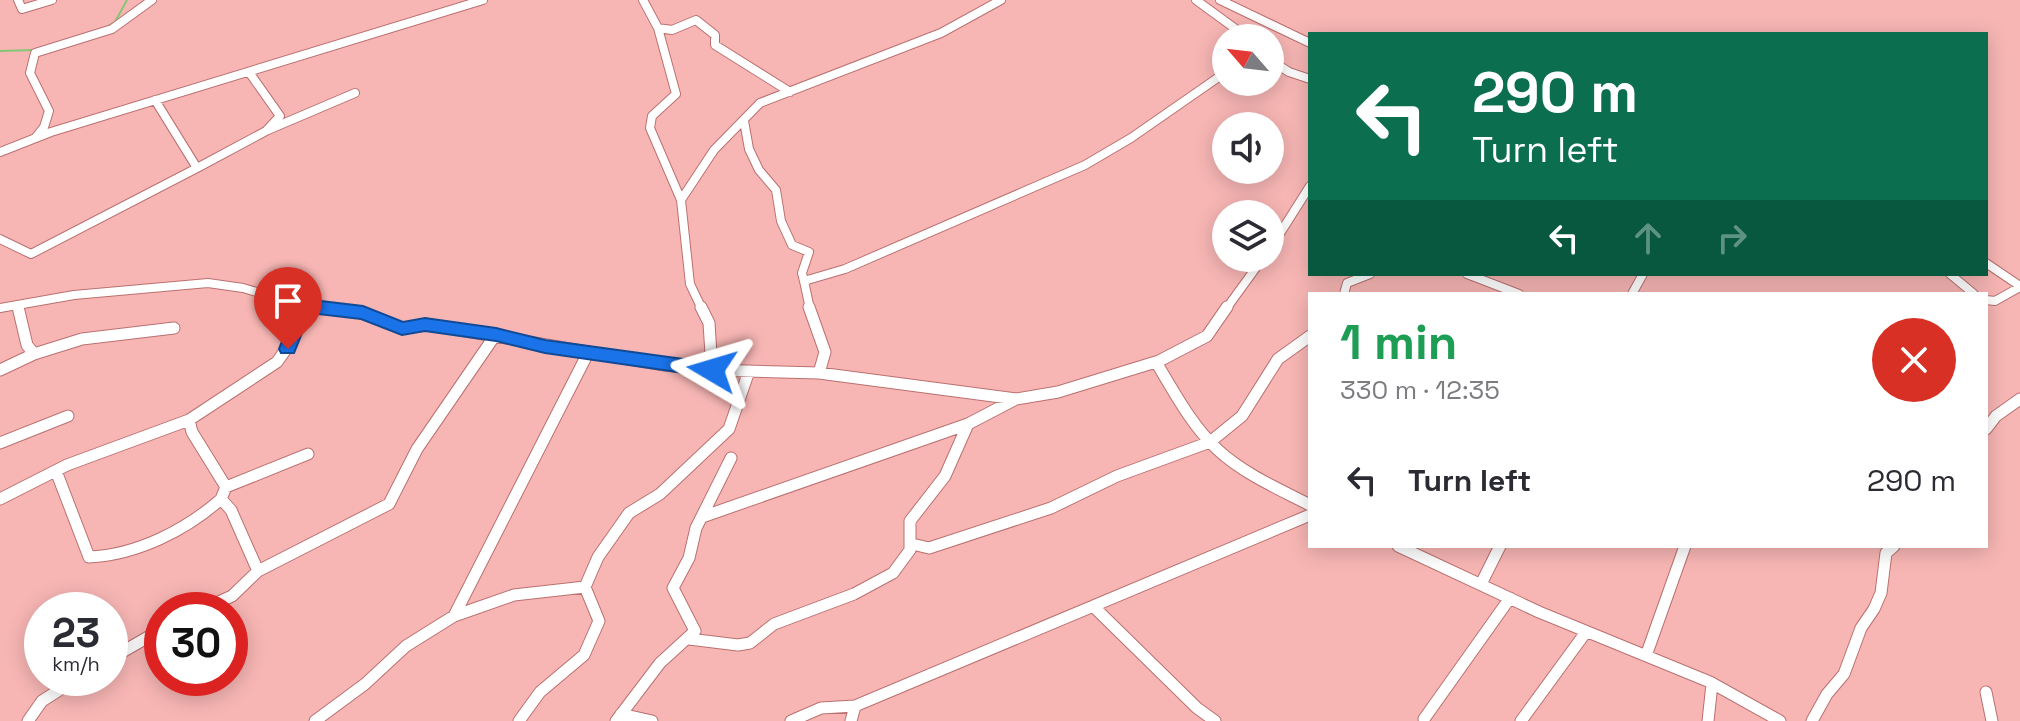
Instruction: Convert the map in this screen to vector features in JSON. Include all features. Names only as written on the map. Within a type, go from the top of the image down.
[{"type":"street","points":[[18,0],[22,9],[52,0]]},
{"type":"street","points":[[35,138],[47,125],[49,106],[30,73],[35,53],[97,36],[128,20],[143,4],[152,0]]},
{"type":"street","points":[[0,152],[155,100],[483,0]]},
{"type":"street","points":[[643,0],[658,28],[676,94],[652,116],[650,128],[681,200],[690,284],[709,323],[712,370]]},
{"type":"street","points":[[681,200],[714,150],[760,103],[941,33],[1001,0]]},
{"type":"street","points":[[1196,0],[1229,24]]},
{"type":"street","points":[[1220,0],[1308,42]]},
{"type":"street","points":[[658,28],[672,30],[696,20],[715,35],[715,45],[734,53],[772,84],[790,92]]},
{"type":"street","points":[[1284,69],[1308,78]]},
{"type":"street","points":[[249,72],[280,116],[294,121]]},
{"type":"street","points":[[804,281],[845,269],[997,205],[1013,193],[1075,170],[1173,112],[1186,98],[1212,81]]},
{"type":"street","points":[[0,239],[31,254],[266,131],[355,93]]},
{"type":"street","points":[[155,100],[197,168]]},
{"type":"street","points":[[266,131],[280,116]]},
{"type":"street","points":[[744,121],[749,149],[759,170],[776,190],[781,221],[792,245],[809,252],[802,273],[805,297],[825,352],[819,373]]},
{"type":"street","points":[[47,125],[67,128]]},
{"type":"street","points":[[1284,227],[1308,189]]},
{"type":"street","points":[[1988,264],[2020,286],[1995,301],[1988,300]]},
{"type":"street","points":[[0,308],[74,295],[208,283],[243,288],[304,306],[363,313],[402,329],[425,324],[496,334],[545,347],[712,370],[819,373],[1016,399],[1058,392],[1156,362],[1207,336],[1253,272]]},
{"type":"street","points":[[1345,292],[1347,283],[1365,276]]},
{"type":"street","points":[[1472,276],[1514,292]]},
{"type":"street","points":[[1952,276],[1972,292]]},
{"type":"street","points":[[17,305],[27,345],[34,354]]},
{"type":"street","points":[[0,499],[56,471],[189,420],[277,362],[291,342],[304,306]]},
{"type":"street","points":[[0,370],[34,354],[82,339],[174,328]]},
{"type":"street","points":[[236,592],[258,571],[389,504],[417,449],[496,334]]},
{"type":"street","points":[[912,544],[929,548],[1051,508],[1117,476],[1210,442],[1242,416],[1278,359],[1308,337]]},
{"type":"street","points":[[454,616],[588,353]]},
{"type":"street","points":[[1156,362],[1176,396],[1210,442],[1259,480],[1308,504]]},
{"type":"street","points":[[519,721],[540,692],[584,655],[599,621],[585,587],[598,557],[629,513],[660,494],[729,429],[749,371]]},
{"type":"street","points":[[702,517],[968,424],[1016,399]]},
{"type":"street","points":[[1988,426],[1996,416],[2020,399]]},
{"type":"street","points":[[0,443],[68,416]]},
{"type":"street","points":[[189,420],[258,571]]},
{"type":"street","points":[[689,639],[750,643],[774,624],[854,594],[893,573],[912,544],[910,521],[945,476],[958,439],[968,424]]},
{"type":"street","points":[[56,471],[89,557],[105,559],[135,548],[211,510],[223,493],[308,454]]},
{"type":"street","points":[[619,718],[660,663],[695,631],[673,588],[689,558],[702,517],[731,458]]},
{"type":"street","points":[[791,721],[821,708],[855,706],[1308,516]]},
{"type":"street","points":[[1402,548],[1586,632],[1647,653],[1780,721]]},
{"type":"street","points":[[1481,584],[1499,548]]},
{"type":"street","points":[[1647,653],[1684,548]]},
{"type":"street","points":[[1812,721],[1853,656],[1861,628],[1881,593],[1886,553],[1892,548]]},
{"type":"street","points":[[315,721],[365,684],[406,646],[454,616],[514,595],[585,587]]},
{"type":"street","points":[[1424,719],[1510,598]]},
{"type":"street","points":[[1093,606],[1197,708],[1215,721]]},
{"type":"street","points":[[1521,721],[1586,632]]},
{"type":"street","points":[[1708,721],[1712,684]]},
{"type":"street","points":[[1986,692],[1992,721]]},
{"type":"street","points":[[28,721],[30,711],[49,696]]},
{"type":"street","points":[[851,721],[855,706]]},
{"type":"street","points":[[619,718],[652,721]]},
{"type":"waterway","points":[[108,26],[115,22],[127,0]]},
{"type":"waterway","points":[[0,51],[36,50]]},
{"type":"route","points":[[288,349],[304,306],[363,313],[402,329],[425,324],[496,334],[545,347],[712,370]]}]
